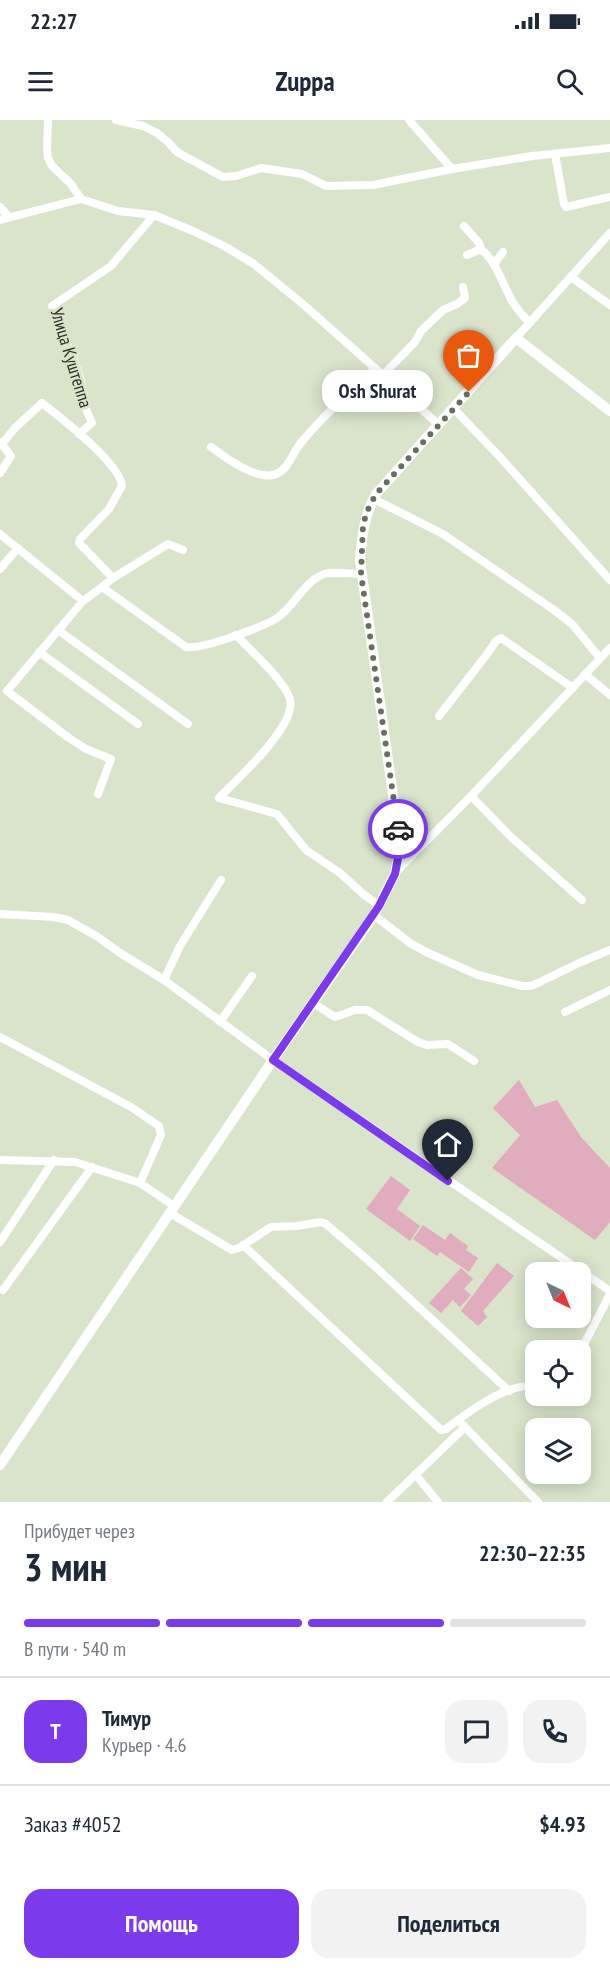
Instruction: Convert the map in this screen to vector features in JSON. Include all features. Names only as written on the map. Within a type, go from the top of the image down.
[{"type":"main road","points":[[0,1465],[273,1060],[377,911],[395,874],[399,838],[361,574],[363,524],[374,499],[389,478],[516,339],[610,411]]},
{"type":"street","points":[[48,120],[46,150],[48,158],[52,166],[71,184],[81,199]]},
{"type":"street","points":[[116,120],[142,126],[157,133],[177,153],[223,177],[236,176],[261,168],[302,174],[321,185],[339,187],[373,185],[452,169],[610,148]]},
{"type":"street","points":[[409,120],[452,169]]},
{"type":"street","points":[[555,154],[566,207],[610,197]]},
{"type":"street","points":[[0,207],[4,219],[81,199],[118,211],[154,215],[224,246],[254,264],[304,305],[438,424]]},
{"type":"street","name":"Улица Куштеппа","points":[[79,434],[92,423],[75,384],[81,381],[78,369],[52,306],[111,266],[154,215]]},
{"type":"street","points":[[464,226],[494,264],[513,304],[530,323]]},
{"type":"street","points":[[516,339],[610,233]]},
{"type":"street","points":[[467,255],[481,249]]},
{"type":"street","points":[[494,264],[503,252]]},
{"type":"street","points":[[571,277],[610,305]]},
{"type":"street","points":[[382,375],[443,310],[465,298],[463,287]]},
{"type":"street","points":[[210,447],[237,465],[253,471],[270,476],[280,472],[314,429],[375,368]]},
{"type":"street","points":[[0,473],[11,456],[1,443],[42,403],[103,455],[122,480],[123,486],[109,509],[78,542],[113,578]]},
{"type":"street","points":[[454,409],[610,580]]},
{"type":"street","points":[[374,499],[437,530],[536,597],[572,624],[600,658]]},
{"type":"street","points":[[0,534],[83,602]]},
{"type":"street","points":[[98,794],[111,759],[69,738],[7,691],[83,602],[113,578],[168,544],[183,550]]},
{"type":"street","points":[[0,569],[18,548]]},
{"type":"street","points":[[102,587],[186,647],[198,647],[278,618],[304,588],[323,575],[330,573],[361,574]]},
{"type":"street","points":[[58,630],[188,724]]},
{"type":"street","points":[[236,635],[279,681],[288,694],[290,705],[283,728],[264,752],[219,798],[277,814],[306,850],[340,873],[410,943],[478,975],[522,986],[531,986],[610,950]]},
{"type":"street","points":[[439,716],[496,641],[501,638],[573,688]]},
{"type":"street","points":[[395,874],[610,648]]},
{"type":"street","points":[[39,652],[138,724]]},
{"type":"street","points":[[585,675],[610,695]]},
{"type":"street","points":[[471,796],[511,837],[582,900]]},
{"type":"street","points":[[164,980],[180,946],[221,880]]},
{"type":"street","points":[[0,914],[35,914],[68,920],[98,937],[136,964],[164,980],[273,1060],[610,1292],[586,1340]]},
{"type":"street","points":[[220,1022],[252,976]]},
{"type":"street","points":[[565,1011],[610,990]]},
{"type":"street","points":[[313,1003],[335,1017],[355,1010],[367,1010],[418,1042],[427,1045],[448,1044],[474,1061]]},
{"type":"street","points":[[0,1038],[131,1107],[159,1126],[161,1135],[140,1183]]},
{"type":"street","points":[[0,1160],[75,1162],[140,1183],[172,1209],[232,1250],[271,1227],[321,1222],[326,1224],[509,1391]]},
{"type":"street","points":[[0,1242],[4,1228],[54,1160]]},
{"type":"street","points":[[3,1290],[92,1167]]},
{"type":"street","points":[[243,1245],[438,1428],[447,1429],[461,1423]]},
{"type":"street","points":[[387,1502],[479,1406],[525,1386]]},
{"type":"street","points":[[461,1423],[538,1502]]},
{"type":"street","points":[[416,1474],[438,1502]]},
{"type":"shaded area","points":[[519,1080],[535,1107],[557,1100],[581,1137],[610,1168],[610,1222],[595,1240],[492,1168],[520,1135],[493,1108]]},
{"type":"shaded area","points":[[391,1176],[410,1190],[397,1209],[420,1226],[410,1241],[366,1209]]},
{"type":"shaded area","points":[[423,1225],[445,1240],[450,1233],[468,1246],[466,1250],[478,1258],[469,1272],[440,1252],[437,1256],[413,1239]]},
{"type":"shaded area","points":[[497,1263],[514,1276],[483,1311],[487,1317],[478,1326],[461,1311]]},
{"type":"shaded area","points":[[461,1268],[473,1279],[464,1289],[471,1295],[460,1307],[453,1300],[441,1313],[429,1303]]},
{"type":"way so far","points":[[398,829],[361,574],[363,524],[376,494],[469,392]]},
{"type":"place","name":"Osh Shurat","points":[[469,392]]},
{"type":"route","points":[[398,829],[399,853],[395,874],[379,906],[273,1060],[448,1181]]}]
